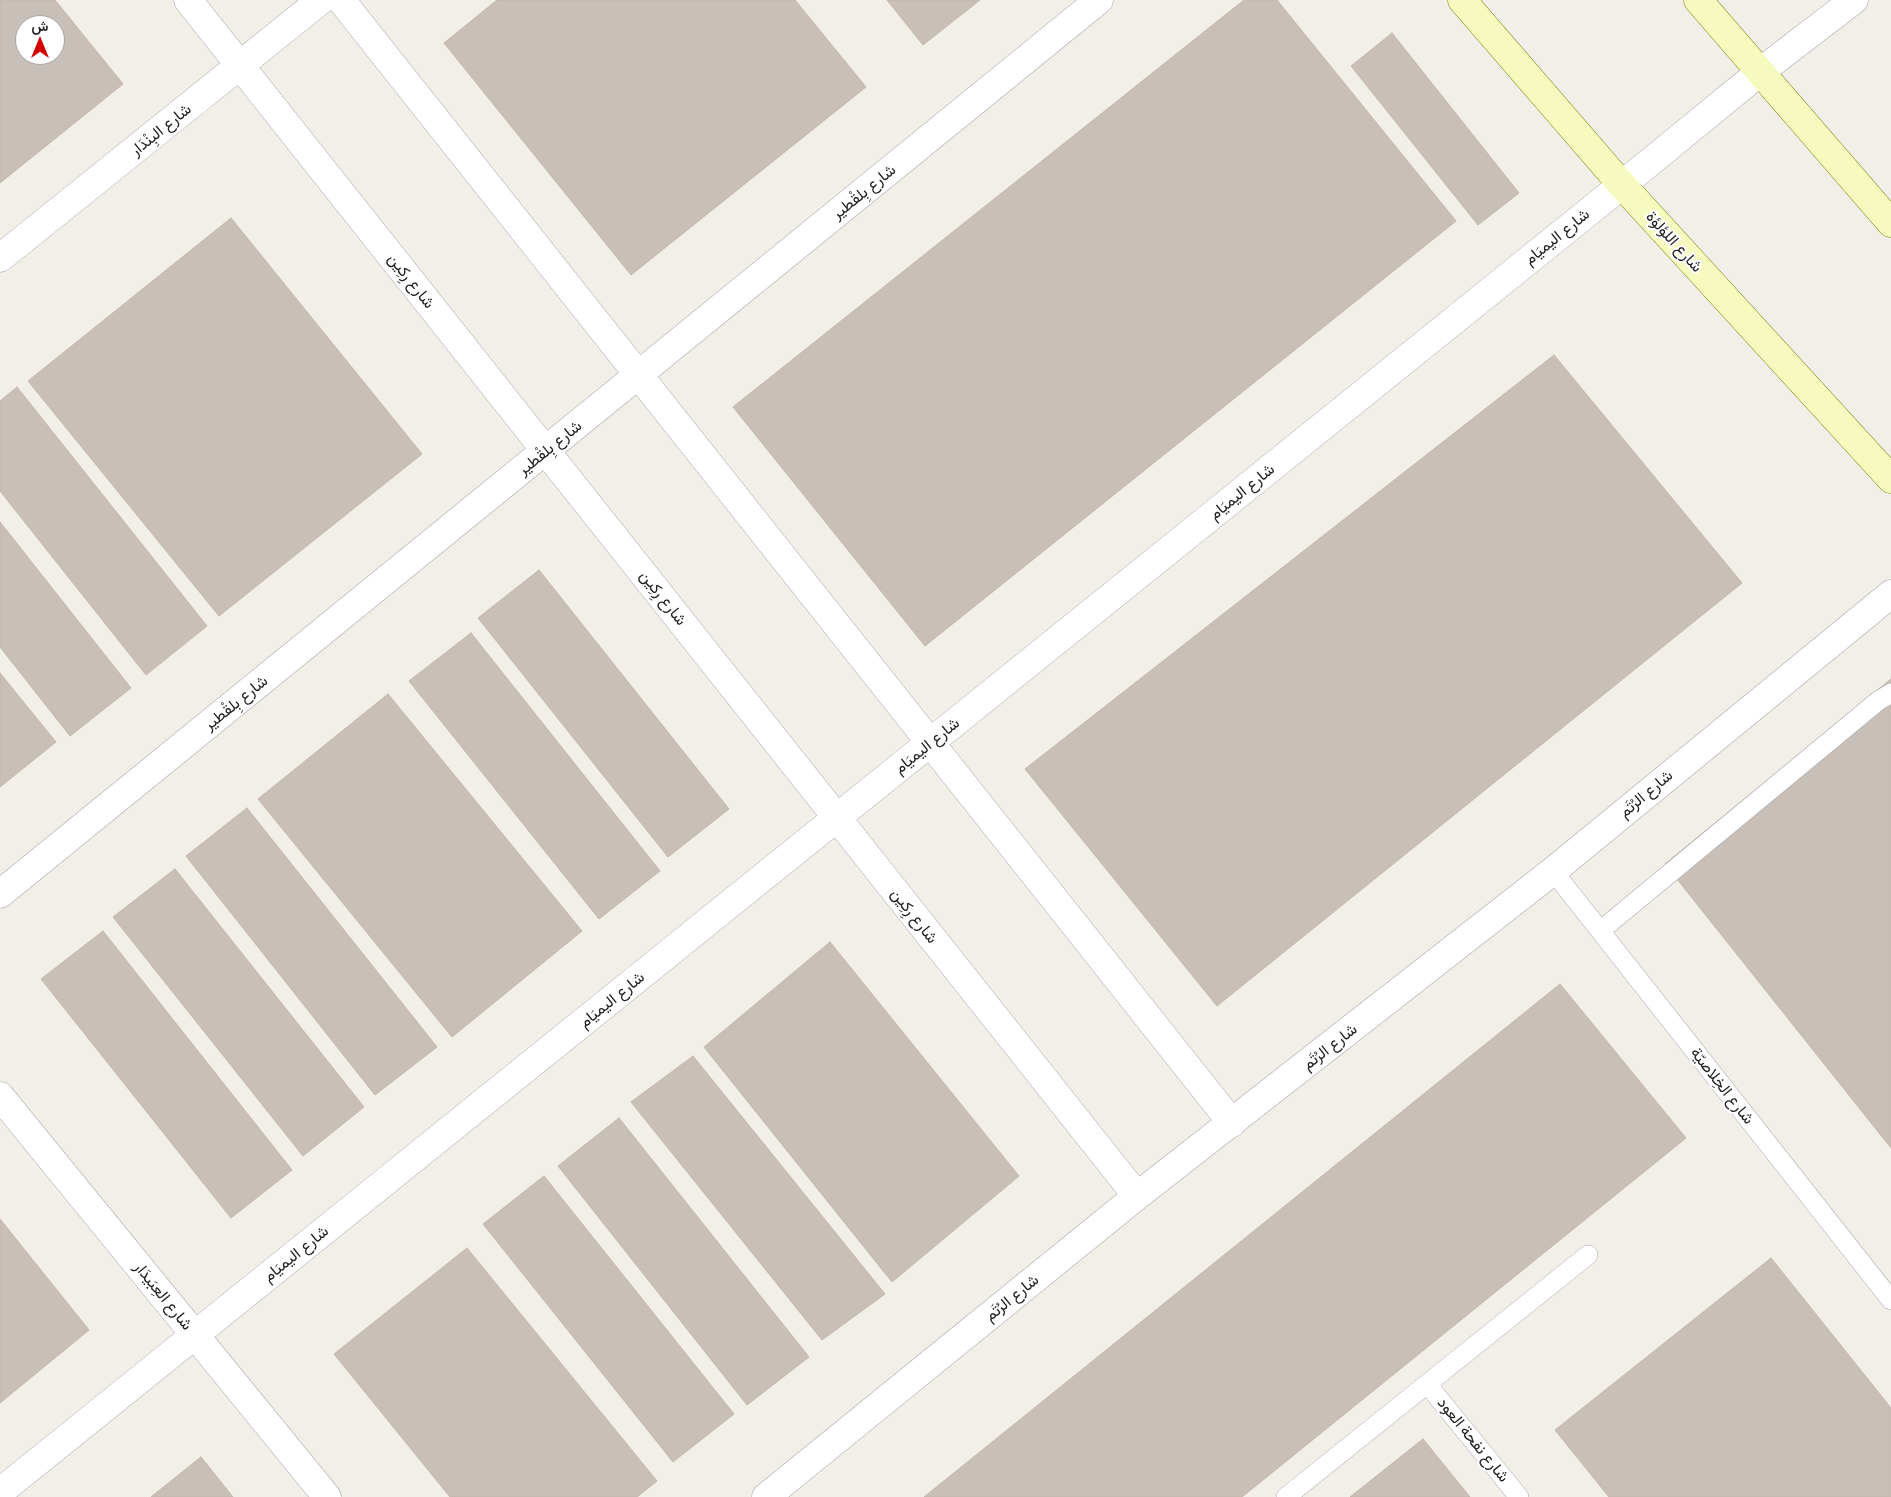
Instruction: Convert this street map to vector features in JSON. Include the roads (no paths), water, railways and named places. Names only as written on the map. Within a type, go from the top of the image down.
[{"type":"street","name":"شارع رِكِين","points":[[188,0],[1137,1196]]},
{"type":"street","name":"شارع البِنْدَار","points":[[0,258],[321,0]]},
{"type":"street","points":[[341,0],[1232,1123]]},
{"type":"street","name":"شارع بِلقْطير","points":[[0,894],[1099,0]]},
{"type":"street","name":"شارع اللؤلؤة","points":[[1462,0],[1622,186],[1891,479]]},
{"type":"street","points":[[1698,0],[1891,223]]},
{"type":"street","name":"شارع اليميَام","points":[[0,1492],[1622,186],[1760,72],[1854,0]]},
{"type":"street","name":"شارع الرُتَم","points":[[766,1497],[1137,1196],[1553,871],[1891,594]]},
{"type":"street","name":"شارع العِبَيدَار","points":[[0,1096],[327,1497]]},
{"type":"lane","points":[[1600,931],[1878,701],[1891,693]]},
{"type":"lane","name":"شارع الخِلاصيّة","points":[[1553,871],[1891,1300]]},
{"type":"lane","points":[[1286,1497],[1588,1255]]},
{"type":"lane","name":"شارع نفحة العود","points":[[1427,1384],[1520,1497]]}]
